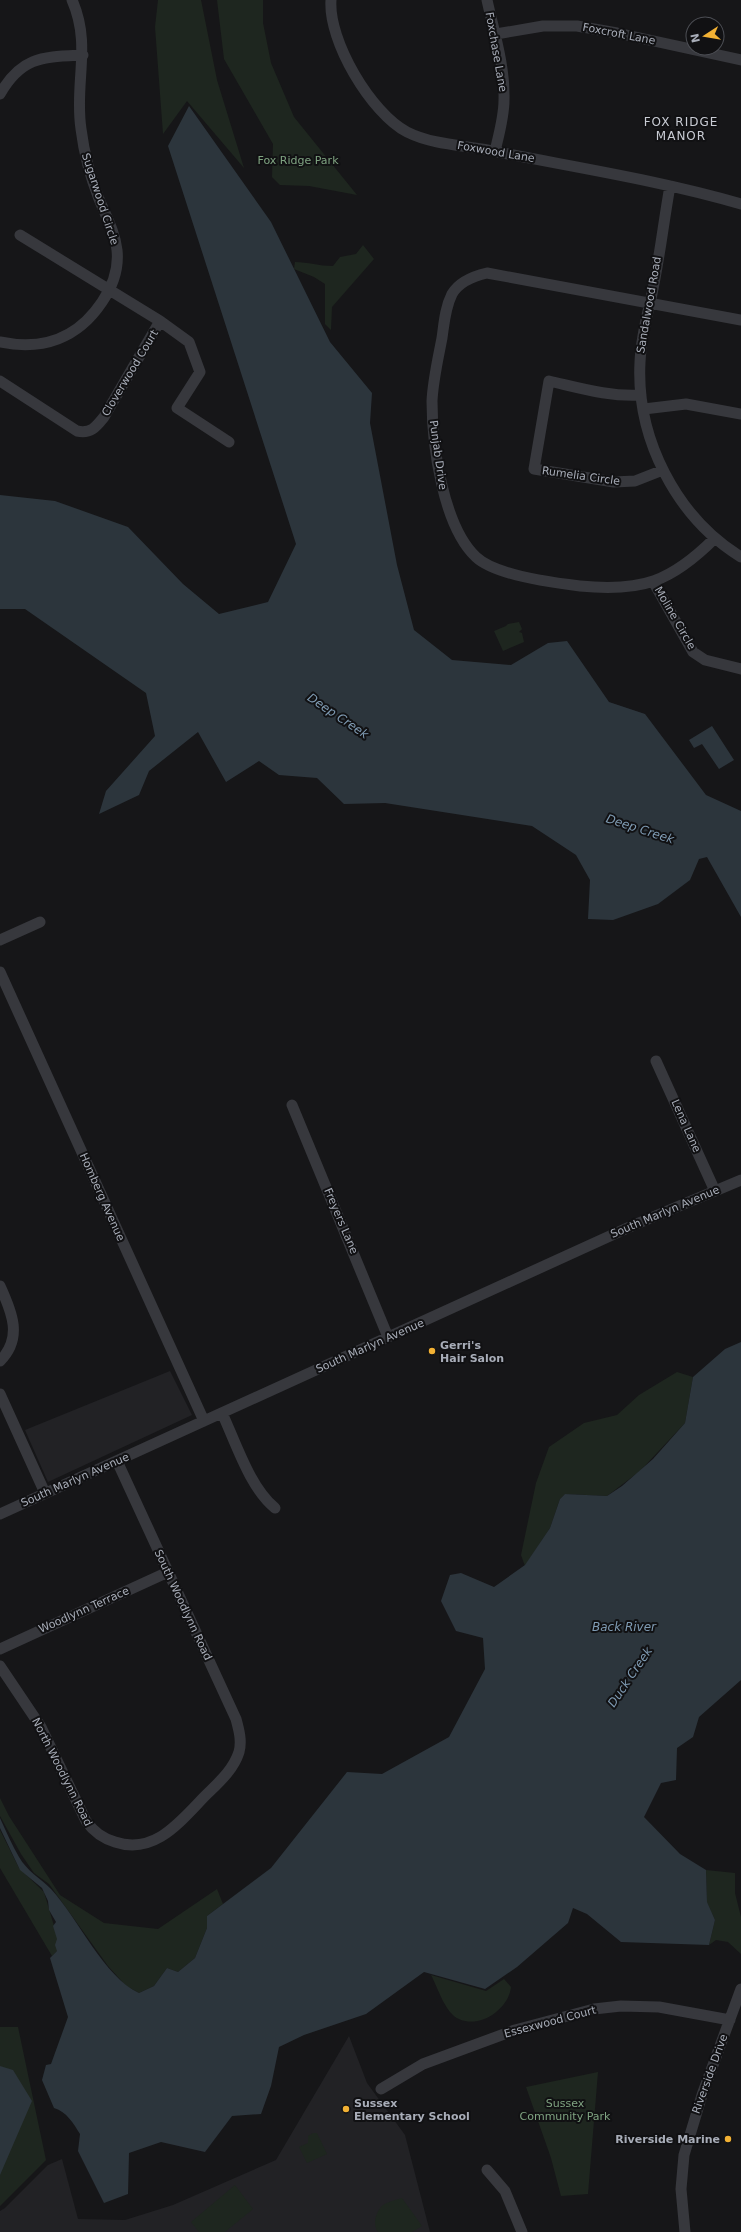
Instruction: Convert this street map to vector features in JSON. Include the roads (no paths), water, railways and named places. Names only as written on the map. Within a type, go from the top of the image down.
[{"type":"street","name":"Sugarwood Circle","points":[[0,342],[22,346],[52,341],[64,337],[88,322],[110,290],[115,277],[118,262],[117,249],[111,227],[93,184],[82,141],[78,106],[83,55],[82,34],[72,0]]},
{"type":"street","name":"Foxwood Lane","points":[[332,0],[336,29],[348,63],[380,112],[399,127],[418,137],[431,141],[495,151],[670,186],[741,204]]},
{"type":"street","name":"Foxchase Lane","points":[[487,0],[496,34],[503,74],[504,100],[495,151]]},
{"type":"street","name":"Foxcroft Lane","points":[[496,34],[543,26],[577,26],[617,32],[741,60]]},
{"type":"street","points":[[0,94],[10,78],[25,65],[38,58],[83,55]]},
{"type":"street","name":"Sandalwood Road","points":[[670,186],[650,303],[645,317],[641,349],[641,395],[652,443],[678,498],[692,515],[715,538],[741,557]]},
{"type":"street","name":"Cloverwood Court","points":[[0,381],[77,432],[90,431],[96,428],[104,417],[160,321],[110,290],[96,284],[20,235]]},
{"type":"street","name":"Punjab Drive","points":[[715,538],[691,562],[654,583],[608,588],[574,585],[496,569],[476,558],[456,530],[444,494],[433,421],[432,400],[447,308],[453,294],[461,285],[475,275],[487,273],[504,275],[741,320]]},
{"type":"street","points":[[160,321],[189,342],[200,372],[177,408],[228,442]]},
{"type":"street","name":"Rumelia Circle","points":[[641,395],[616,395],[550,381],[534,469],[614,482],[635,481],[664,470]]},
{"type":"street","points":[[644,409],[686,404],[741,414]]},
{"type":"street","name":"Moline Circle","points":[[654,583],[693,652],[705,660],[741,669]]},
{"type":"street","points":[[0,940],[40,922]]},
{"type":"street","name":"Homberg Avenue","points":[[0,972],[204,1421]]},
{"type":"street","name":"Lena Lane","points":[[656,1061],[715,1191]]},
{"type":"street","name":"Freyers Lane","points":[[292,1105],[388,1337]]},
{"type":"street","name":"South Marlyn Avenue","points":[[0,1514],[642,1222],[741,1180]]},
{"type":"street","points":[[0,1286],[11,1310],[15,1330],[10,1348],[0,1361]]},
{"type":"street","points":[[0,1394],[45,1493]]},
{"type":"street","points":[[222,1413],[257,1488],[266,1500],[275,1508]]},
{"type":"street","name":"South Woodlynn Road","points":[[117,1461],[236,1719],[240,1739],[239,1751],[229,1772],[166,1834],[152,1843],[142,1845],[122,1845]]},
{"type":"street","name":"Woodlynn Terrace","points":[[0,1649],[168,1572]]},
{"type":"street","name":"North Woodlynn Road","points":[[0,1666],[41,1727],[86,1821],[100,1836],[122,1845]]},
{"type":"street","name":"Riverside Drive","points":[[684,2232],[681,2189],[684,2155],[702,2095],[741,1989]]},
{"type":"street","name":"Essexwood Court","points":[[381,2089],[423,2064],[515,2030],[594,2009],[621,2006],[659,2007],[730,2020]]},
{"type":"street","points":[[487,2170],[505,2191],[522,2232]]},
{"type":"water","name":"Deep Creek","points":[[189,106],[271,222],[330,342],[372,393],[370,423],[397,565],[414,630],[452,660],[511,665],[548,643],[567,641],[609,702],[645,714],[706,795],[741,811],[741,917],[707,857],[699,859],[690,880],[658,904],[613,920],[588,919],[590,880],[576,855],[532,826],[385,803],[344,804],[317,778],[279,775],[259,761],[226,782],[198,732],[149,771],[139,795],[99,814],[106,791],[155,736],[146,693],[25,609],[0,609],[0,495],[55,501],[128,527],[183,584],[219,614],[268,602],[296,544],[168,146]]},
{"type":"water","points":[[712,726],[734,760],[719,769],[702,744],[694,748],[689,740]]},
{"type":"water","name":"Back River","points":[[741,1342],[741,1680],[699,1717],[693,1737],[677,1748],[676,1780],[661,1783],[644,1817],[680,1854],[706,1870],[707,1902],[715,1920],[709,1945],[621,1942],[587,1914],[573,1908],[568,1923],[517,1967],[485,1989],[424,1972],[366,2014],[304,2035],[279,2047],[271,2086],[261,2114],[232,2116],[205,2152],[161,2142],[129,2153],[128,2194],[104,2203],[78,2151],[80,2134],[63,2112],[54,2108],[42,2080],[46,2065],[51,2064],[68,2017],[50,1958],[57,1951],[55,1945],[57,1939],[53,1926],[56,1922],[49,1910],[48,1901],[42,1888],[20,1870],[0,1828],[0,1818],[22,1862],[51,1889],[103,1961],[126,1985],[139,1993],[154,1986],[167,1968],[178,1972],[195,1958],[207,1928],[207,1916],[271,1868],[347,1772],[382,1774],[449,1737],[485,1669],[483,1638],[456,1631],[441,1601],[450,1575],[461,1573],[494,1587],[525,1565],[550,1528],[560,1499],[565,1494],[607,1496],[622,1486],[653,1459],[685,1423],[693,1377],[725,1349]]},
{"type":"water","points":[[0,2066],[13,2070],[32,2101],[0,2175]]},
{"type":"place","name":"Gerri's Hair Salon","points":[[432,1351]]},
{"type":"place","name":"Sussex Elementary School","points":[[346,2109]]},
{"type":"place","name":"Riverside Marine","points":[[728,2139]]},
{"type":"district","name":"FOX RIDGE MANOR","points":[[681,129]]},
{"type":"park label","name":"Fox Ridge Park","points":[[298,160]]},
{"type":"park label","name":"Sussex Community Park","points":[[565,2109]]},
{"type":"water label","name":"Duck Creek","points":[[630,1677]]}]
